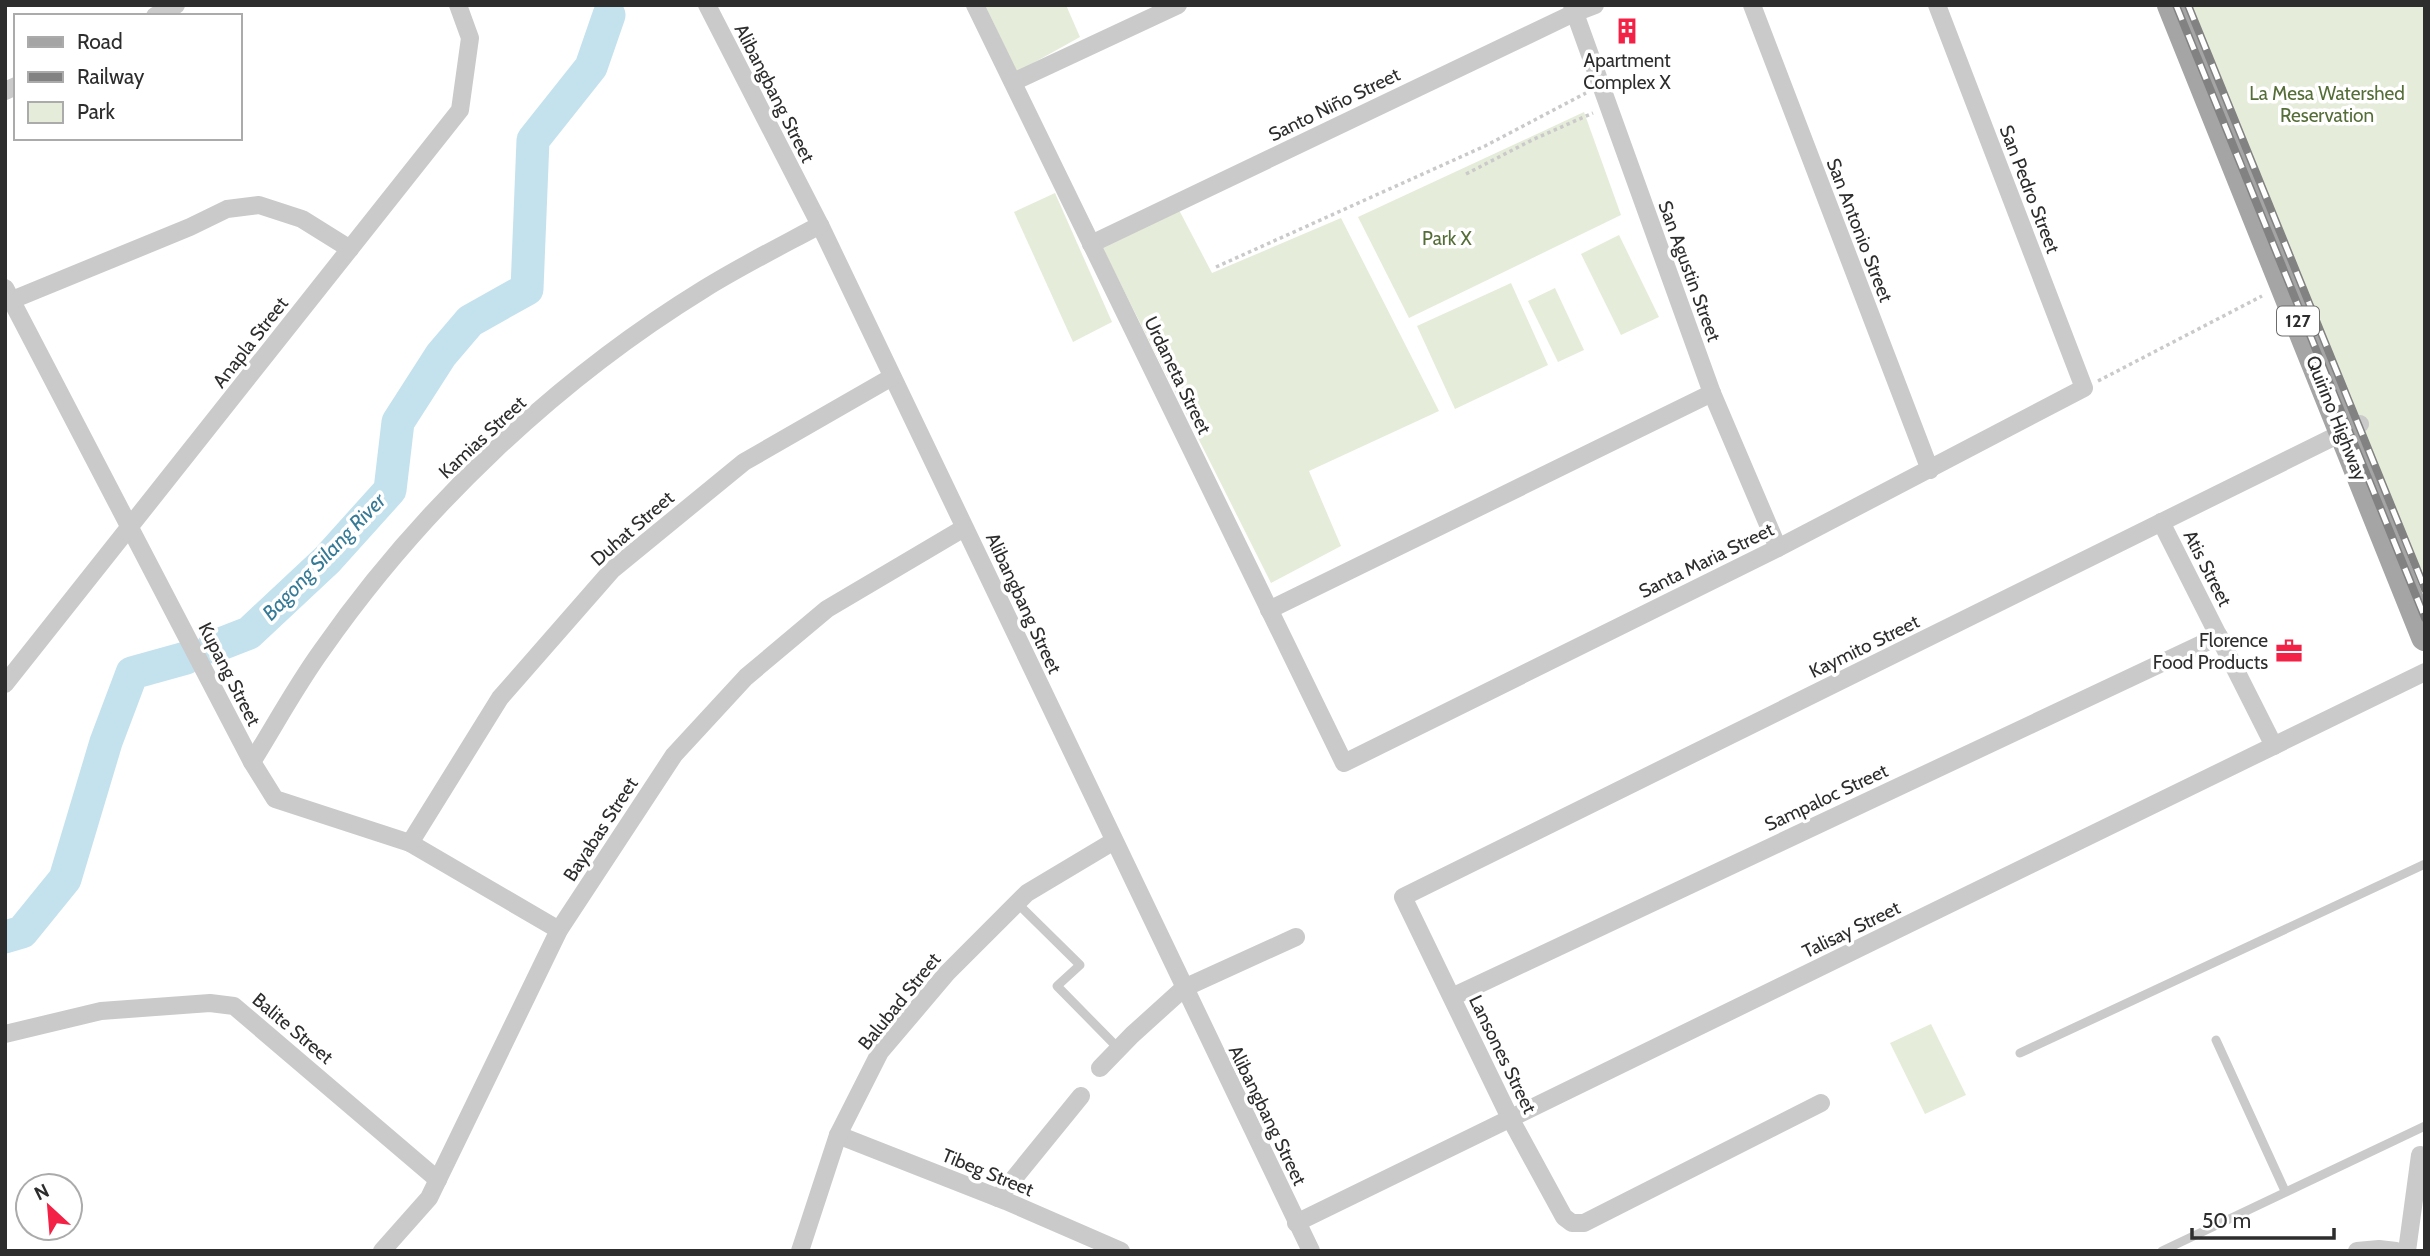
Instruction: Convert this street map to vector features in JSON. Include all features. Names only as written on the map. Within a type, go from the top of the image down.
[{"type":"main road","name":"Quirino Highway","points":[[2171,5],[2352,428],[2425,584]]},
{"type":"main road","name":"Quirino Highway","points":[[2192,5],[2293,286]]},
{"type":"main road","name":"Quirino Highway","points":[[2352,428],[2425,637]]},
{"type":"street","points":[[159,14],[176,5]]},
{"type":"street","name":"Anapla Street","points":[[5,684],[460,110],[470,38],[458,5]]},
{"type":"street","name":"Alibangbang Street","points":[[707,5],[820,225],[1311,1251]]},
{"type":"street","name":"Urdaneta Street","points":[[975,5],[1344,763]]},
{"type":"street","points":[[1013,82],[1178,5]]},
{"type":"street","name":"Santo Niño Street","points":[[1091,244],[1573,9],[1595,5]]},
{"type":"street","name":"San Antonio Street","points":[[1752,5],[1930,470]]},
{"type":"street","name":"San Pedro Street","points":[[1937,5],[2084,388]]},
{"type":"street","name":"San Agustin Street","points":[[1573,9],[1712,393],[1778,548]]},
{"type":"street","points":[[8,294],[190,227],[227,209],[258,205],[302,219],[350,249]]},
{"type":"street","name":"Kamias Street","points":[[252,762],[321,650],[403,546],[494,450],[595,364],[693,296],[820,225]]},
{"type":"street","name":"Kupang Street","points":[[8,294],[252,762],[275,799],[410,843],[559,930]]},
{"type":"street","name":"Duhat Street","points":[[410,843],[500,698],[612,570],[744,462],[892,377]]},
{"type":"street","name":"Santa Maria Street","points":[[1344,763],[1778,548],[2084,388]]},
{"type":"street","points":[[1269,610],[1712,393]]},
{"type":"street","name":"Kaymito Street","points":[[1404,897],[2352,428]]},
{"type":"street","name":"Atis Street","points":[[2161,522],[2274,746]]},
{"type":"street","name":"Bayabas Street","points":[[383,1251],[429,1198],[559,930],[674,755],[746,677],[827,609],[964,528]]},
{"type":"street","name":"Sampaloc Street","points":[[1452,996],[2219,636]]},
{"type":"street","name":"Talisay Street","points":[[1296,1223],[2425,672]]},
{"type":"street","name":"Balubad Street","points":[[800,1251],[838,1135],[880,1052],[947,973],[1027,893],[1114,841]]},
{"type":"street","name":"Lansones Street","points":[[1404,897],[1510,1118],[1564,1217],[1572,1223],[1584,1223],[1821,1103]]},
{"type":"street","points":[[1100,1068],[1184,988],[1296,937]]},
{"type":"street","name":"Balite Street","points":[[5,1034],[101,1011],[210,1003],[234,1006],[438,1180]]},
{"type":"street","points":[[998,1198],[1081,1096]]},
{"type":"street","name":"Tibeg Street","points":[[838,1135],[998,1198],[1121,1251]]},
{"type":"street","points":[[2407,1251],[2420,1155]]},
{"type":"street","points":[[2357,1251],[2396,1251]]},
{"type":"lane","points":[[2020,1053],[2425,864]]},
{"type":"lane","points":[[1017,903],[1080,965],[1058,986],[1118,1048]]},
{"type":"lane","points":[[2216,1040],[2285,1191]]},
{"type":"lane","points":[[2162,1251],[2425,1126]]},
{"type":"path","points":[[1216,267],[1485,146],[1600,85]]},
{"type":"path","points":[[1466,174],[1532,140],[1608,106]]},
{"type":"path","points":[[2084,388],[2255,300]]},
{"type":"green space","points":[[985,5],[1066,5],[1080,37],[1017,72]]},
{"type":"green space","name":"La Mesa Watershed Reservation","points":[[2182,5],[2425,5],[2425,605]]},
{"type":"green space","name":"Park X","points":[[1584,112],[1621,215],[1409,318],[1358,217]]},
{"type":"green space","points":[[1055,193],[1112,322],[1073,342],[1014,212]]},
{"type":"green space","points":[[1179,210],[1212,273],[1341,218],[1439,411],[1309,471],[1341,546],[1271,583],[1101,245]]},
{"type":"green space","points":[[1619,235],[1659,317],[1621,335],[1581,254]]},
{"type":"green space","points":[[1511,283],[1548,365],[1455,409],[1417,326]]},
{"type":"green space","points":[[1555,288],[1584,350],[1558,362],[1528,301]]},
{"type":"green space","points":[[1931,1024],[1966,1095],[1925,1114],[1890,1043]]},
{"type":"waterway","name":"Bagong Silang River","points":[[213,647],[249,633],[327,560],[390,490],[398,422],[441,355],[470,321],[527,289],[533,140],[591,67],[609,15]]},
{"type":"waterway","name":"Bagong Silang River","points":[[5,937],[22,932],[65,879],[106,742],[132,673],[186,658]]},
{"type":"railway","points":[[2176,5],[2425,618]]},
{"type":"railway","points":[[2188,5],[2425,589]]},
{"type":"place","name":"Apartment Complex X","points":[[1627,31]]},
{"type":"place","name":"Florence Food Products","points":[[2289,651]]}]
